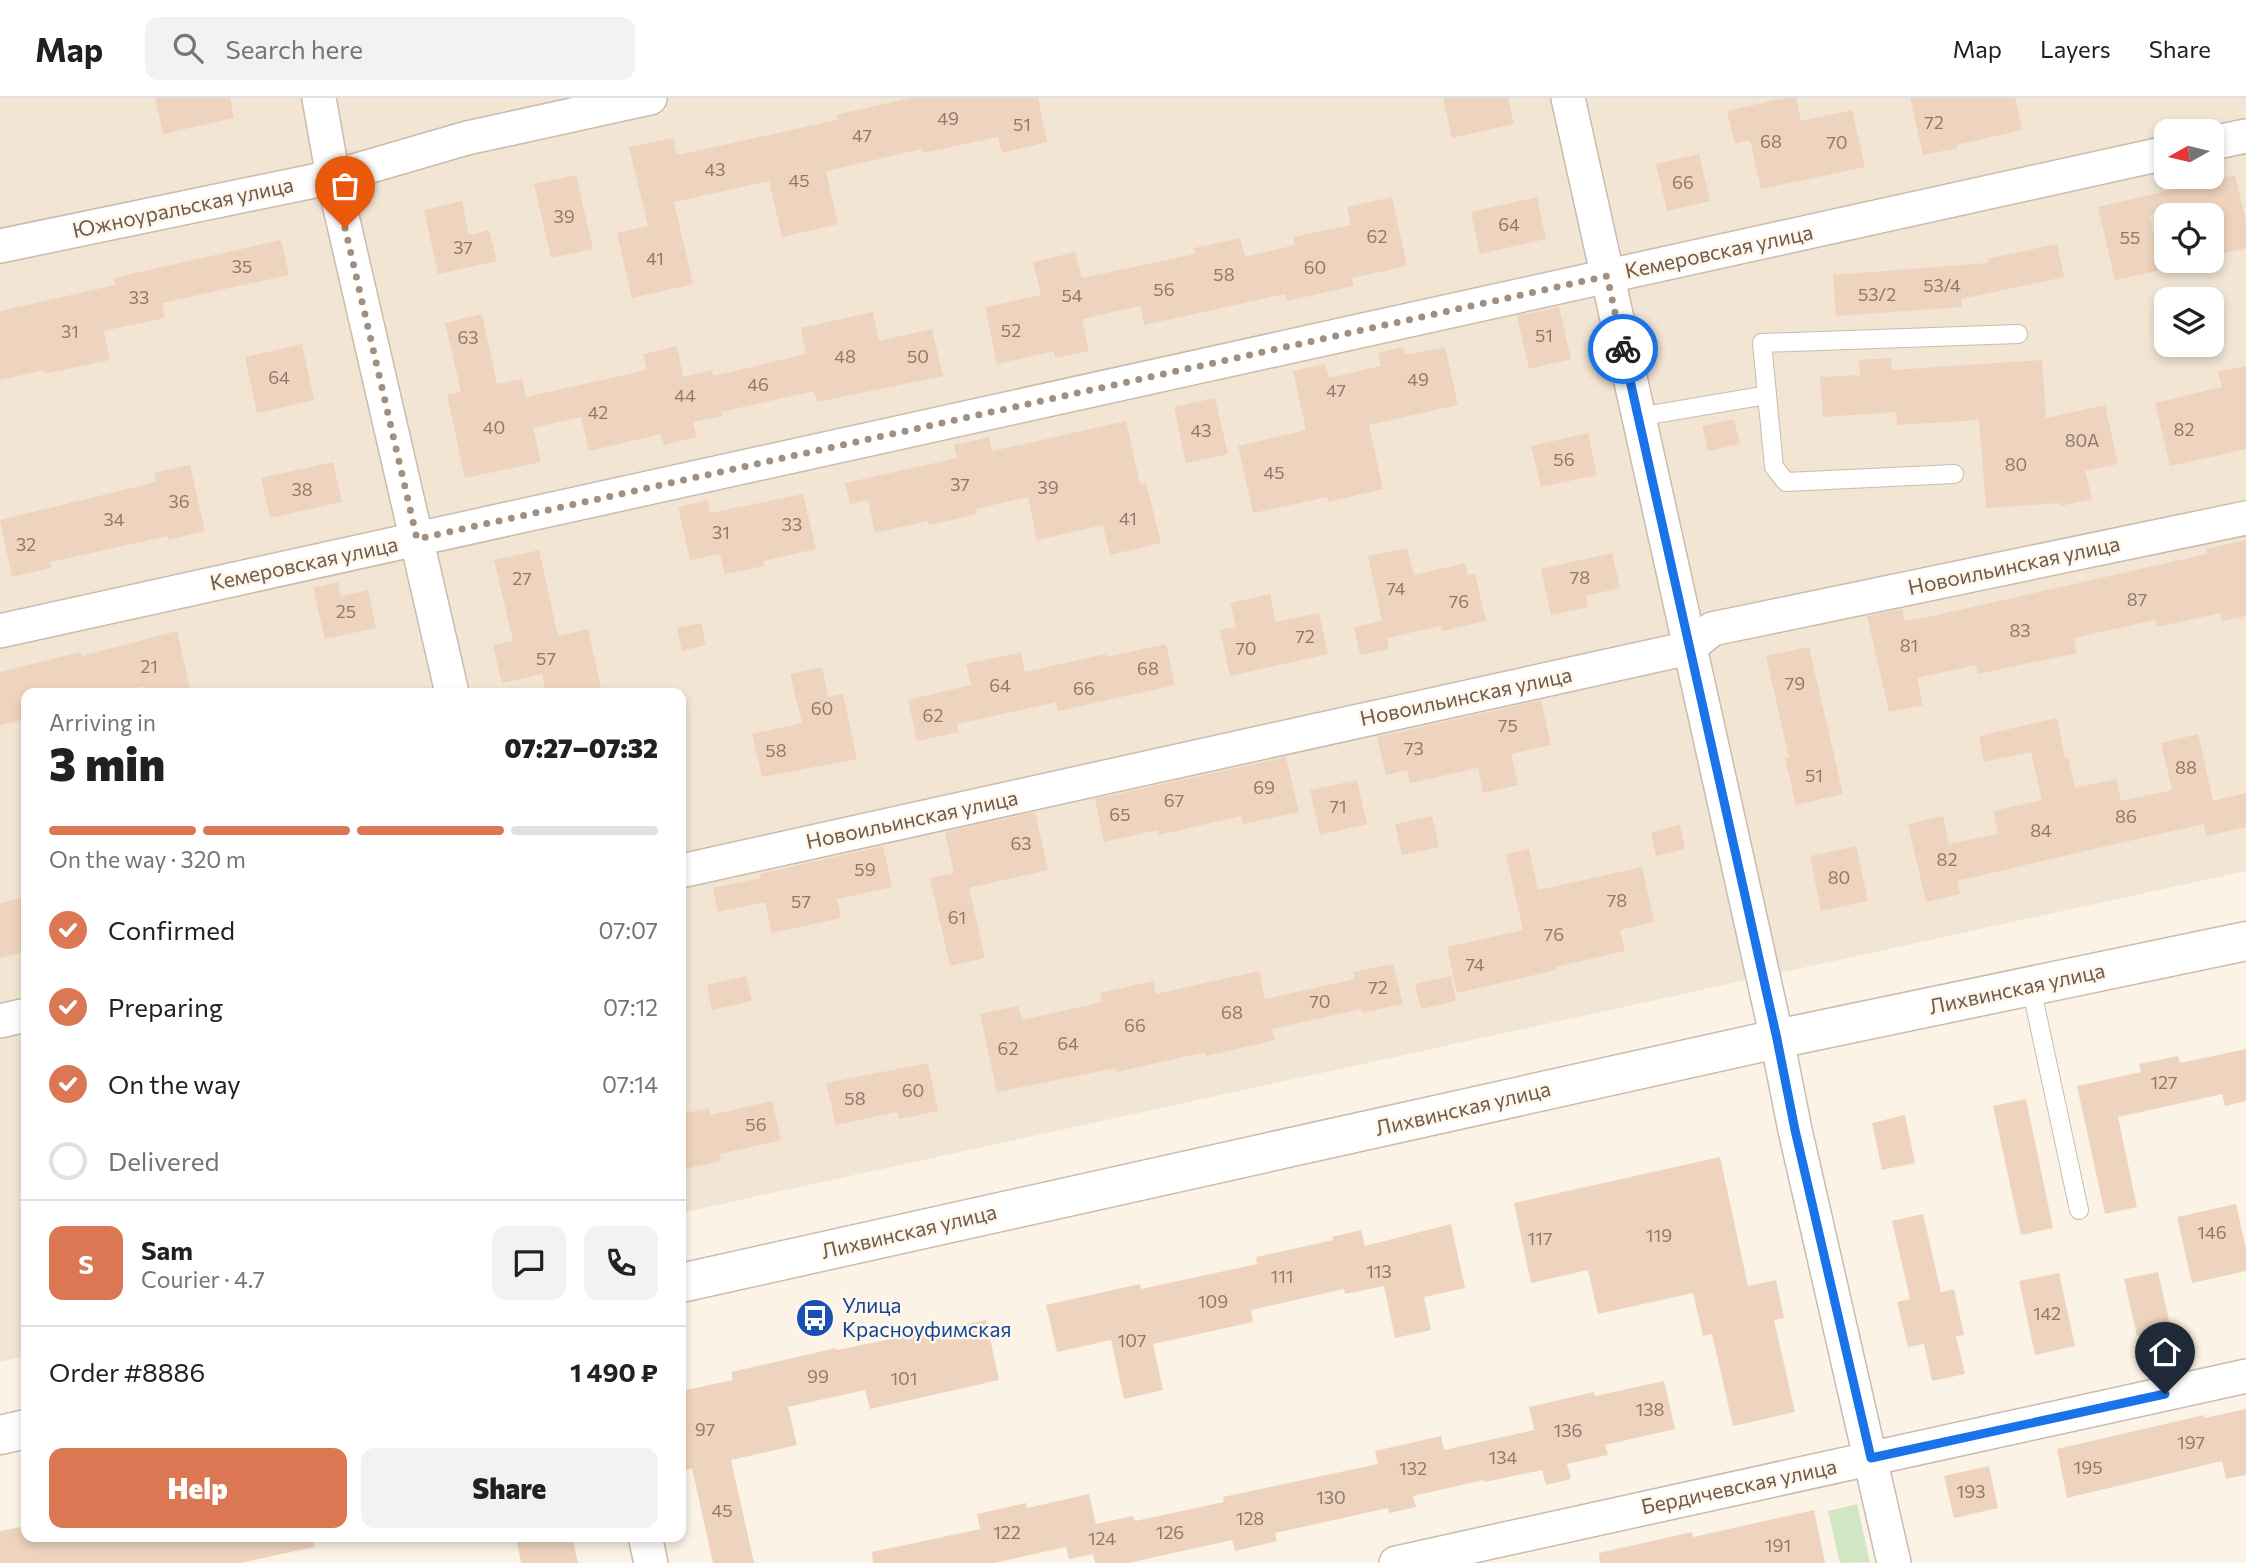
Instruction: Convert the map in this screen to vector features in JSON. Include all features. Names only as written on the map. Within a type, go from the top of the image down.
[{"type":"main road","name":"Лихвинская улица","points":[[686,1282],[1777,1039],[2246,941]]},
{"type":"main road","points":[[0,1435],[21,1430]]},
{"type":"street","points":[[319,98],[333,177],[451,688]]},
{"type":"street","name":"Южноуральская улица","points":[[0,246],[333,177],[467,138],[650,98]]},
{"type":"street","points":[[1568,98],[1795,1130],[1894,1563]]},
{"type":"street","points":[[2224,141],[2246,136]]},
{"type":"street","name":"Кемеровская улица","points":[[0,631],[2154,156]]},
{"type":"street","name":"Новоильинская улица","points":[[686,870],[1689,648],[1712,629],[2246,518]]},
{"type":"street","points":[[0,1021],[21,1016]]},
{"type":"street","name":"Бердичевская улица","points":[[1396,1563],[2246,1376]]},
{"type":"street","points":[[646,1542],[651,1563]]},
{"type":"lane","points":[[1954,474],[1786,482],[1774,467],[1762,343],[2018,334]]},
{"type":"lane","points":[[1638,417],[1767,395]]},
{"type":"lane","points":[[2031,987],[2079,1210]]},
{"type":"shaded area","points":[[0,98],[2246,98],[2246,871],[686,1212],[686,688],[21,688],[21,1357],[0,1362]]},
{"type":"green space","points":[[1857,1504],[1870,1562],[1840,1563],[1828,1511]]},
{"type":"building","points":[[155,98],[230,98],[234,118],[163,134]]},
{"type":"building","points":[[911,98],[1038,98],[1047,142],[1002,153],[998,137],[923,153],[922,149],[826,171],[838,224],[782,237],[769,181],[674,202],[693,284],[632,298],[617,233],[648,226],[629,147],[673,138],[677,155],[837,120],[836,115]]},
{"type":"building","points":[[1443,98],[1508,98],[1514,124],[1452,138]]},
{"type":"building","points":[[1796,98],[1801,121],[1852,110],[1865,167],[1761,189],[1750,140],[1735,144],[1727,111]]},
{"type":"building","points":[[1910,98],[2015,98],[2022,130],[1923,155]]},
{"type":"building","points":[[1699,154],[1710,201],[1667,211],[1656,164]]},
{"type":"building","points":[[576,175],[593,249],[551,258],[534,184]]},
{"type":"building","points":[[2235,175],[2246,222],[2246,248],[2224,253],[2224,203],[2154,203],[2154,215],[2149,215],[2154,236],[2154,272],[2115,280],[2098,207],[2175,189],[2224,189],[2224,178]]},
{"type":"building","points":[[1392,197],[1407,266],[1352,278],[1354,286],[1287,301],[1285,294],[1144,325],[1140,306],[1082,319],[1089,351],[1055,358],[1054,351],[997,364],[985,307],[1041,295],[1033,262],[1075,252],[1082,278],[1195,254],[1194,248],[1240,238],[1245,257],[1295,245],[1293,237],[1351,225],[1347,207]]},
{"type":"building","points":[[1537,197],[1546,239],[1480,254],[1471,212]]},
{"type":"building","points":[[462,201],[469,235],[489,230],[497,261],[438,274],[424,210]]},
{"type":"building","points":[[281,240],[289,275],[162,303],[165,318],[104,331],[110,360],[45,374],[44,370],[0,380],[0,311],[115,285],[113,278]]},
{"type":"building","points":[[2057,244],[2064,277],[1961,299],[1962,307],[1836,316],[1833,275],[1988,263],[1987,259]]},
{"type":"building","points":[[1559,307],[1571,359],[1529,369],[1517,316]]},
{"type":"building","points":[[873,312],[879,341],[932,329],[943,376],[817,402],[814,391],[721,412],[722,416],[693,422],[697,437],[664,445],[661,434],[589,451],[581,417],[533,428],[541,462],[465,478],[447,395],[461,392],[445,323],[482,314],[497,384],[522,379],[526,397],[647,370],[643,354],[677,346],[683,377],[712,370],[713,376],[806,354],[801,328]]},
{"type":"building","points":[[302,344],[314,400],[257,413],[245,357]]},
{"type":"building","points":[[1403,347],[1405,355],[1445,347],[1458,405],[1369,425],[1383,489],[1328,502],[1327,497],[1253,513],[1238,446],[1306,430],[1293,371],[1325,364],[1329,378],[1381,366],[1378,353]]},
{"type":"building","points":[[1891,358],[1892,370],[2042,360],[2046,418],[2105,405],[2118,464],[2085,471],[2092,499],[2061,506],[2060,503],[1986,508],[1979,420],[1897,425],[1896,412],[1823,417],[1820,377],[1860,375],[1859,360]]},
{"type":"building","points":[[2246,366],[2246,449],[2170,466],[2155,403],[2222,387],[2218,372]]},
{"type":"building","points":[[1215,398],[1228,454],[1186,463],[1174,407]]},
{"type":"building","points":[[1734,419],[1740,444],[1708,451],[1702,426]]},
{"type":"building","points":[[1126,421],[1140,484],[1146,483],[1161,543],[1110,555],[1103,525],[1037,540],[1028,497],[976,509],[977,514],[875,533],[868,500],[850,504],[845,483],[957,458],[954,445],[989,437],[992,451]]},
{"type":"building","points":[[1588,433],[1597,475],[1541,487],[1531,446]]},
{"type":"building","points":[[333,462],[342,502],[270,518],[261,478]]},
{"type":"building","points":[[190,465],[205,531],[168,540],[168,536],[50,562],[51,568],[12,577],[0,520],[156,482],[154,473]]},
{"type":"building","points":[[803,494],[816,549],[763,561],[764,566],[725,574],[720,554],[690,560],[678,507],[708,500],[710,513]]},
{"type":"building","points":[[2246,540],[2246,616],[2222,621],[2220,613],[2157,627],[2155,620],[2074,638],[2077,653],[1978,674],[1976,665],[1917,678],[1923,705],[1889,712],[1867,616],[1902,609],[1905,621],[1937,615],[2207,554],[2206,549]]},
{"type":"building","points":[[1407,548],[1414,575],[1465,563],[1468,575],[1475,574],[1486,621],[1442,631],[1441,626],[1387,638],[1389,649],[1360,655],[1354,627],[1382,621],[1368,556]]},
{"type":"building","points":[[539,550],[558,636],[588,629],[601,688],[545,688],[542,674],[502,683],[493,645],[513,641],[494,560]]},
{"type":"building","points":[[1612,553],[1620,588],[1585,596],[1588,607],[1551,615],[1541,569]]},
{"type":"building","points":[[338,582],[341,596],[368,590],[376,628],[325,639],[313,588]]},
{"type":"building","points":[[1270,594],[1276,622],[1319,613],[1328,654],[1230,676],[1220,630],[1236,627],[1230,603]]},
{"type":"building","points":[[701,623],[706,645],[682,651],[677,628]]},
{"type":"building","points":[[177,631],[190,688],[21,688],[21,720],[0,725],[0,672],[81,652],[82,656]]},
{"type":"building","points":[[1166,644],[1175,685],[1058,711],[1056,702],[957,724],[959,732],[917,741],[908,700],[971,685],[966,664],[1021,652],[1025,672]]},
{"type":"building","points":[[1809,647],[1843,794],[1796,805],[1785,758],[1789,758],[1766,656]]},
{"type":"building","points":[[822,667],[828,697],[843,694],[857,759],[762,777],[752,734],[802,723],[790,674]]},
{"type":"building","points":[[1541,700],[1551,745],[1511,754],[1518,785],[1483,793],[1478,768],[1410,783],[1407,770],[1386,775],[1377,737]]},
{"type":"building","points":[[2057,718],[2065,759],[2068,758],[2075,788],[2116,779],[2121,801],[2172,790],[2161,743],[2198,734],[2213,801],[2246,793],[2246,827],[2206,836],[2204,824],[2089,850],[1957,881],[1960,894],[1926,902],[1908,824],[1943,816],[1949,844],[1998,834],[1993,811],[2042,800],[2031,752],[1984,762],[1979,736]]},
{"type":"building","points":[[1286,757],[1299,812],[1243,824],[1241,816],[1159,835],[1158,830],[1104,842],[1095,799]]},
{"type":"building","points":[[1357,780],[1367,824],[1320,835],[1310,790]]},
{"type":"building","points":[[1035,812],[1048,870],[969,888],[985,958],[950,966],[930,878],[954,873],[945,832]]},
{"type":"building","points":[[1432,816],[1439,847],[1402,855],[1395,824]]},
{"type":"building","points":[[1680,825],[1685,849],[1656,856],[1651,832]]},
{"type":"building","points":[[883,846],[892,887],[837,899],[841,918],[772,933],[765,902],[718,912],[713,888],[760,878],[759,874]]},
{"type":"building","points":[[1856,846],[1868,901],[1821,911],[1810,856]]},
{"type":"building","points":[[1529,849],[1538,890],[1642,867],[1654,922],[1620,930],[1625,951],[1457,993],[1447,947],[1523,930],[1506,854]]},
{"type":"building","points":[[21,898],[21,953],[0,958],[0,903]]},
{"type":"building","points":[[1393,964],[1403,1004],[1362,1013],[1361,1009],[1272,1029],[1275,1040],[1206,1056],[1205,1052],[1117,1072],[1116,1068],[997,1092],[980,1014],[1018,1006],[1022,1020],[1102,1002],[1100,993],[1153,981],[1156,994],[1259,971],[1265,999],[1355,979],[1353,972]]},
{"type":"building","points":[[746,976],[752,1001],[712,1010],[707,985]]},
{"type":"building","points":[[1451,976],[1456,1001],[1421,1009],[1415,984]]},
{"type":"building","points":[[2246,1049],[2246,1101],[2225,1106],[2222,1094],[2118,1117],[2137,1207],[2105,1214],[2077,1086],[2141,1072],[2139,1064],[2178,1056],[2180,1063]]},
{"type":"building","points":[[928,1063],[938,1111],[899,1119],[897,1112],[836,1125],[826,1083]]},
{"type":"building","points":[[2026,1099],[2053,1228],[2021,1235],[1993,1106]]},
{"type":"building","points":[[772,1101],[781,1140],[720,1154],[721,1161],[686,1169],[686,1113],[709,1108],[711,1115]]},
{"type":"building","points":[[1905,1115],[1915,1163],[1882,1170],[1872,1123]]},
{"type":"building","points":[[1720,1157],[1748,1286],[1776,1280],[1784,1318],[1774,1320],[1795,1412],[1733,1426],[1712,1334],[1703,1336],[1693,1293],[1598,1314],[1588,1270],[1531,1283],[1514,1203]]},
{"type":"building","points":[[2236,1204],[2246,1249],[2246,1271],[2192,1283],[2177,1217]]},
{"type":"building","points":[[1923,1214],[1941,1292],[1954,1289],[1964,1335],[1956,1336],[1965,1374],[1932,1381],[1924,1344],[1908,1347],[1897,1302],[1910,1299],[1892,1221]]},
{"type":"building","points":[[1451,1224],[1465,1288],[1424,1297],[1431,1330],[1395,1338],[1384,1286],[1345,1294],[1344,1289],[1251,1310],[1253,1322],[1153,1344],[1163,1390],[1124,1399],[1111,1340],[1057,1352],[1046,1305],[1140,1284],[1141,1289],[1257,1264],[1256,1257],[1333,1240],[1332,1237],[1361,1230],[1365,1246]]},
{"type":"building","points":[[2158,1272],[2171,1329],[2137,1336],[2124,1279]]},
{"type":"building","points":[[2059,1273],[2075,1346],[2035,1355],[2019,1281]]},
{"type":"building","points":[[986,1320],[999,1380],[870,1409],[865,1390],[788,1407],[797,1445],[731,1460],[754,1563],[713,1563],[692,1468],[686,1470],[686,1390],[733,1380],[731,1372],[836,1348],[837,1350]]},
{"type":"building","points":[[1664,1381],[1675,1429],[1605,1445],[1608,1455],[1567,1464],[1571,1479],[1546,1485],[1542,1470],[1485,1482],[1484,1480],[1413,1496],[1416,1507],[1389,1513],[1388,1508],[1275,1533],[1277,1541],[1235,1551],[1232,1540],[1128,1563],[1095,1563],[1093,1554],[1069,1559],[1066,1547],[994,1563],[873,1563],[872,1552],[980,1529],[977,1514],[1026,1503],[1027,1508],[1089,1494],[1096,1524],[1133,1516],[1135,1521],[1224,1502],[1223,1497],[1378,1464],[1375,1451],[1441,1436],[1444,1450],[1534,1430],[1529,1407],[1594,1392],[1595,1396]]},
{"type":"building","points":[[2246,1409],[2246,1475],[2226,1479],[2222,1461],[2067,1498],[2057,1449],[2204,1415],[2204,1418]]},
{"type":"building","points":[[1989,1466],[1998,1508],[1954,1518],[1944,1476]]},
{"type":"building","points":[[1814,1510],[1825,1563],[1600,1563],[1599,1553],[1692,1532],[1693,1537]]},
{"type":"building","points":[[21,1527],[21,1542],[314,1542],[314,1547],[240,1563],[0,1563],[0,1531]]},
{"type":"building","points":[[517,1542],[573,1542],[578,1563],[521,1563]]},
{"type":"way so far","points":[[345,228],[417,539],[1607,276],[1623,349]]},
{"type":"place","name":"Улица Красноуфимская","points":[[815,1318]]},
{"type":"route","points":[[1623,349],[1795,1130],[1871,1458],[2165,1394]]}]
